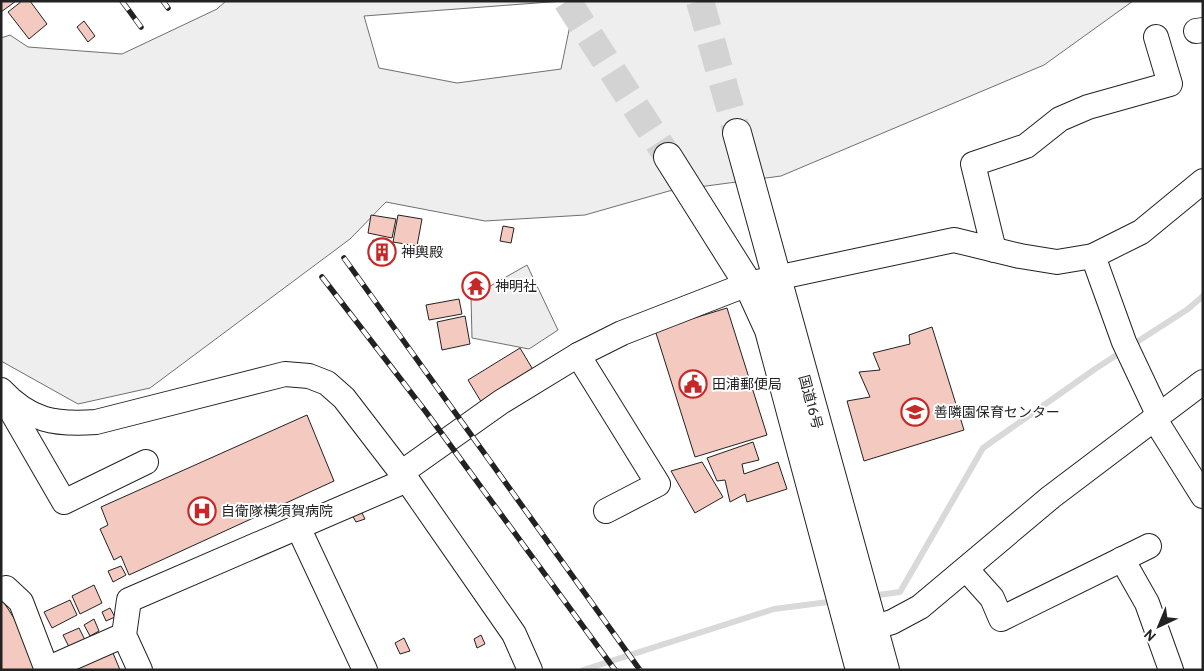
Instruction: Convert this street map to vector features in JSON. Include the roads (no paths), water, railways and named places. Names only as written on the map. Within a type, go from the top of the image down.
[{"type":"highway","name":"国道16号","points":[[737,133],[777,278],[850,589]]},
{"type":"highway","name":"国道16号","points":[[668,157],[748,284],[769,330],[861,625],[885,670]]},
{"type":"highway","name":"国道16号","points":[[860,670],[861,625]]},
{"type":"street","points":[[994,250],[973,164],[1026,146],[1060,118],[1088,107],[1170,84],[1156,37]]},
{"type":"street","points":[[140,670],[124,635],[129,600],[298,527],[404,477],[501,402],[578,355],[622,333],[748,284],[954,240],[1057,262],[1093,256],[1140,232],[1203,181]]},
{"type":"street","points":[[1093,256],[1124,342],[1156,416],[1203,496]]},
{"type":"street","points":[[578,355],[658,484],[606,511]]},
{"type":"street","points":[[1,390],[16,405],[38,418],[68,424],[96,422],[285,374],[309,376],[327,383],[344,398],[404,477],[514,634],[530,670]]},
{"type":"street","points":[[861,625],[892,622],[920,607],[1051,497],[1203,382]]},
{"type":"street","points":[[1,394],[64,502],[146,462]]},
{"type":"street","points":[[298,527],[365,670]]},
{"type":"street","points":[[966,569],[992,598],[1001,620],[1149,546]]},
{"type":"street","points":[[1122,559],[1147,603],[1171,670]]},
{"type":"street","points":[[6,588],[21,602],[47,670],[124,635]]},
{"type":"waterway","points":[[871,596],[900,592],[983,448],[1095,369],[1188,309],[1203,296]]},
{"type":"waterway","points":[[583,670],[774,609],[836,601]]},
{"type":"tunnel","points":[[567,1],[668,157]]},
{"type":"tunnel","points":[[700,1],[737,133]]},
{"type":"railway","points":[[122,1],[141,27]]},
{"type":"railway","points":[[163,1],[168,8]]},
{"type":"railway","points":[[344,258],[640,670]]},
{"type":"railway","points":[[322,277],[426,412],[615,670]]},
{"type":"place","name":"神輿殿","points":[[382,252]]},
{"type":"place","name":"神明社","points":[[476,286]]},
{"type":"place","name":"田浦郵便局","points":[[693,384]]},
{"type":"place","name":"善隣園保育センター","points":[[915,412]]},
{"type":"place","name":"自衛隊横須賀病院","points":[[202,511]]}]
